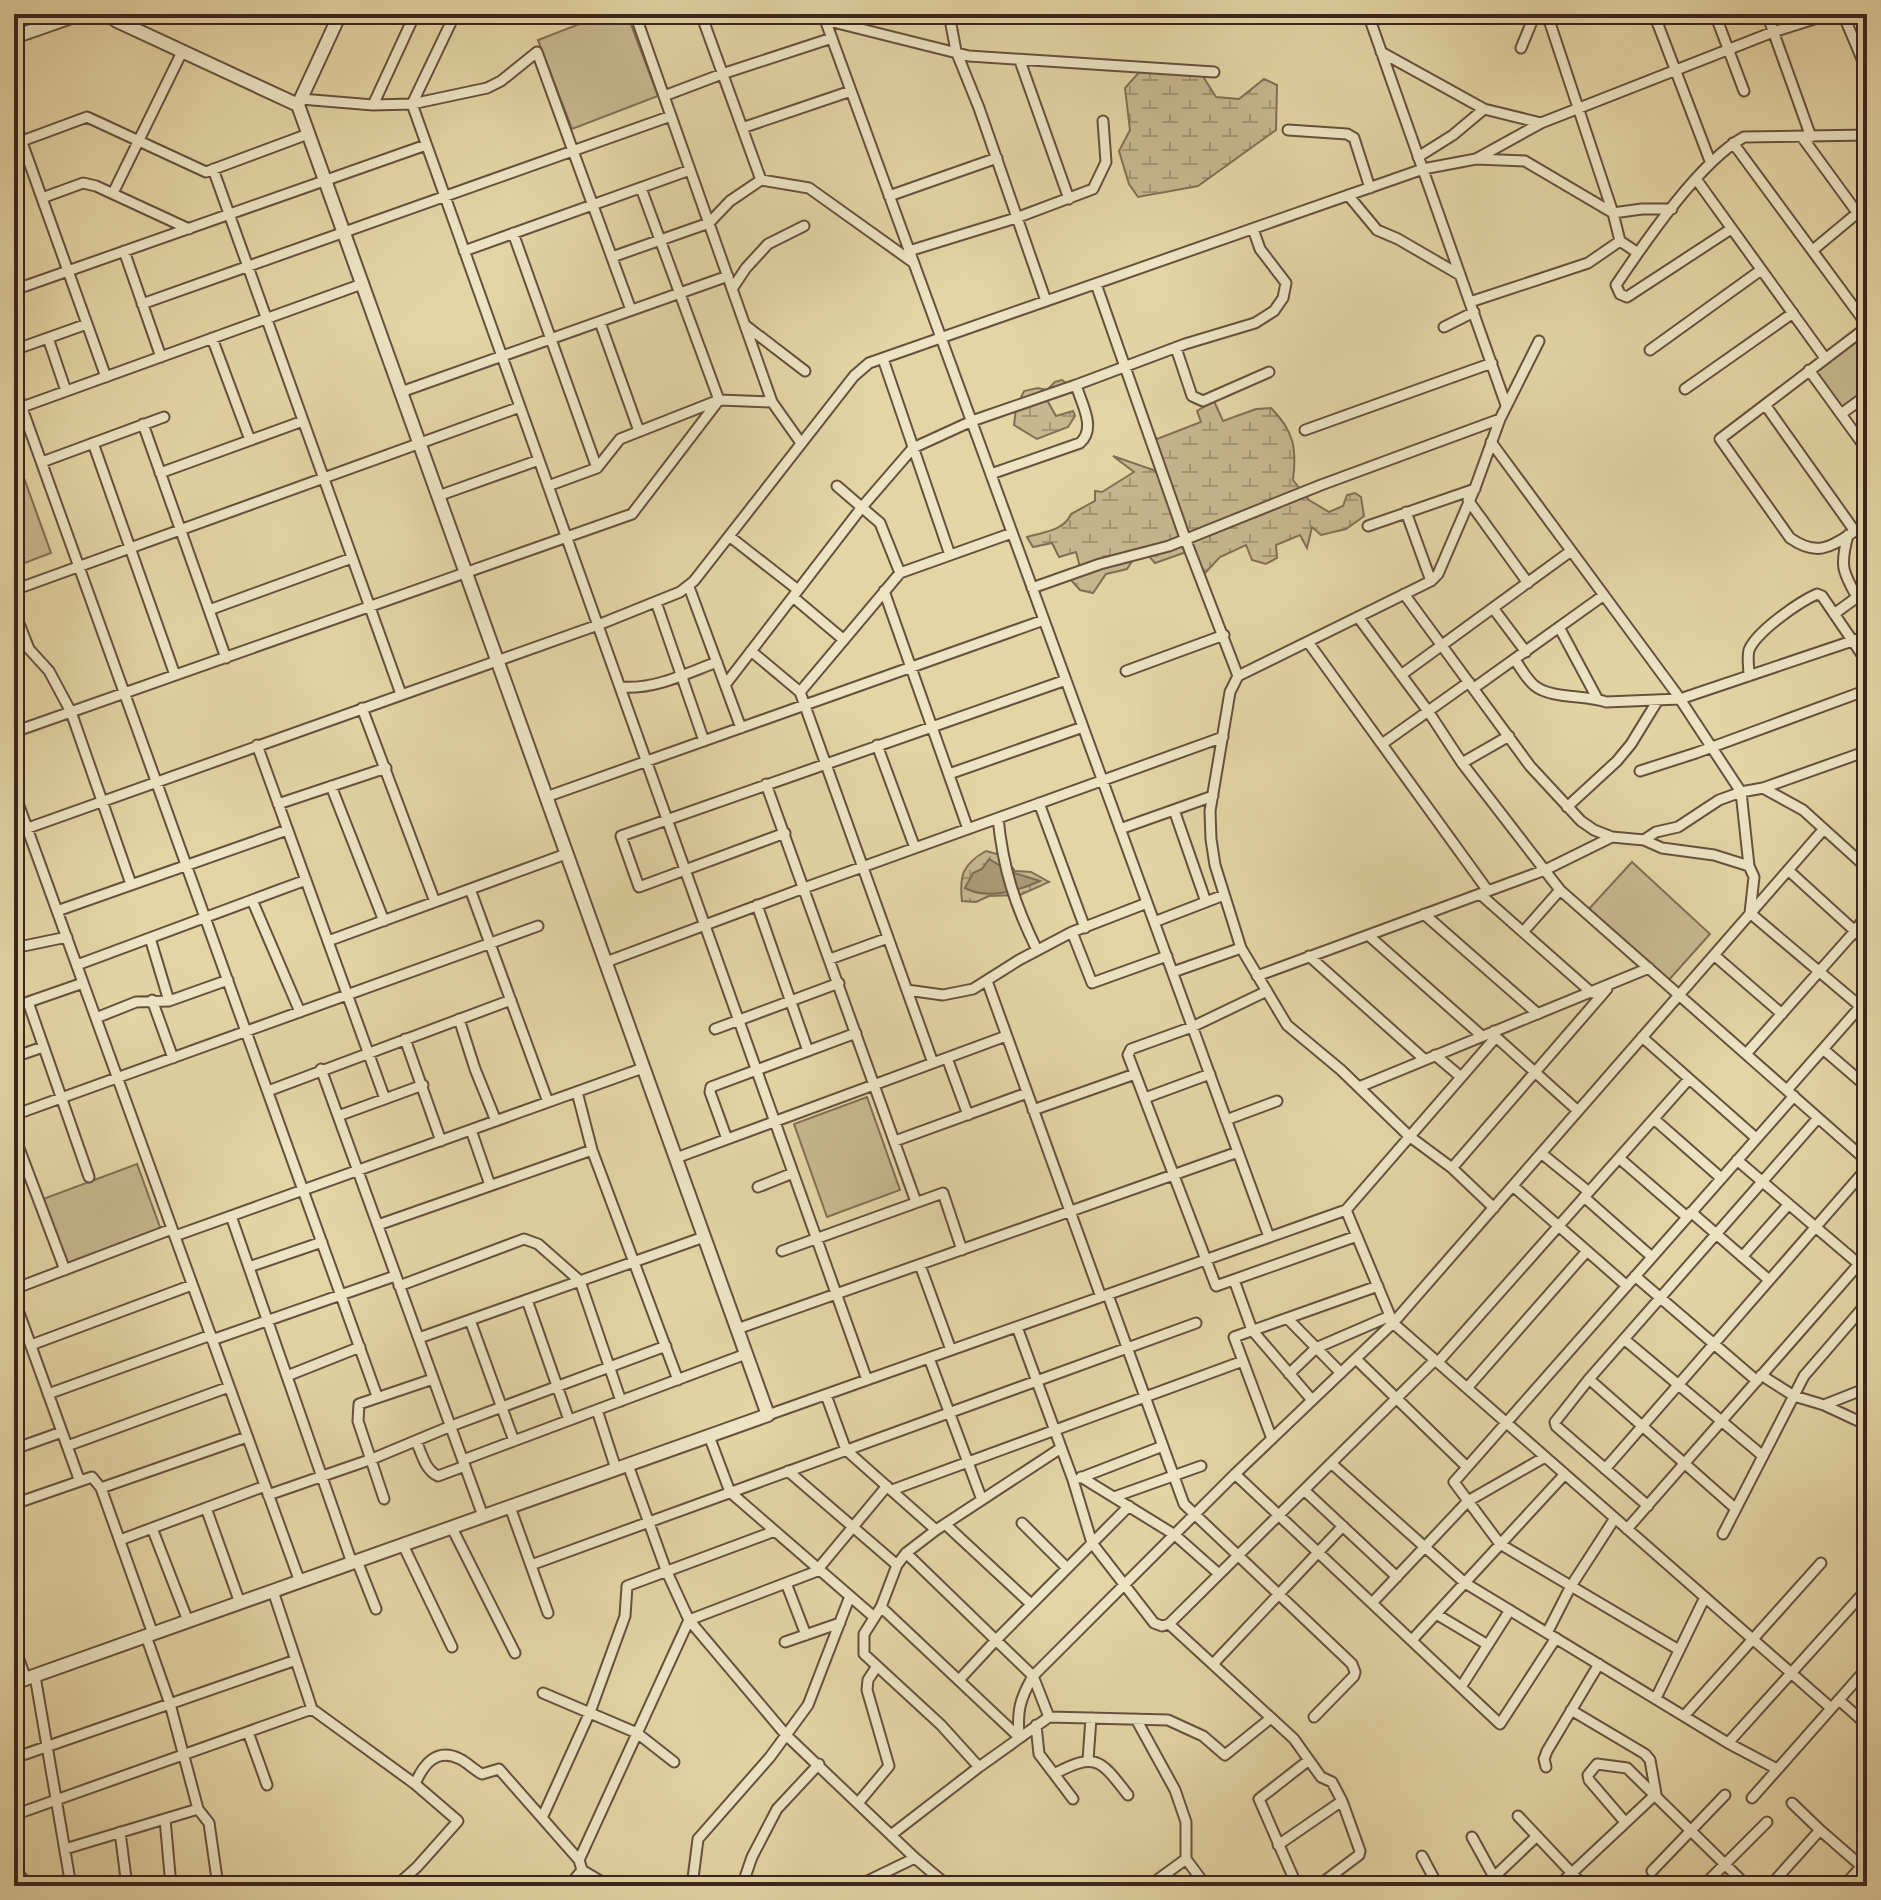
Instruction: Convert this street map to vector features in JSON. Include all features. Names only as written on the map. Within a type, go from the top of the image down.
[{"type":"street","points":[[14,37],[80,14]]},
{"type":"street","points":[[107,14],[182,52],[300,102],[412,104],[487,88],[501,81],[537,52],[631,310]]},
{"type":"street","points":[[340,14],[300,102],[308,134],[768,1415]]},
{"type":"street","points":[[373,105],[415,14]]},
{"type":"street","points":[[455,14],[412,104],[867,1380]]},
{"type":"street","points":[[635,14],[772,402],[801,443]]},
{"type":"street","points":[[701,14],[761,180]]},
{"type":"street","points":[[949,14],[956,51],[1046,301]]},
{"type":"street","points":[[1368,14],[1506,405]]},
{"type":"street","points":[[1521,48],[1535,14]]},
{"type":"street","points":[[1547,14],[1620,241],[1638,253]]},
{"type":"street","points":[[1654,14],[1710,161]]},
{"type":"street","points":[[1715,14],[1744,91]]},
{"type":"street","points":[[1767,14],[1806,137],[1867,226]]},
{"type":"street","points":[[1476,159],[1541,123],[1773,32],[1830,14]]},
{"type":"street","points":[[1843,14],[1867,71]]},
{"type":"street","points":[[824,17],[969,56],[1214,72]]},
{"type":"street","points":[[824,17],[1269,1237]]},
{"type":"street","points":[[664,96],[832,38]]},
{"type":"street","points":[[113,193],[182,52]]},
{"type":"street","points":[[1381,52],[1484,109],[1541,123]]},
{"type":"street","points":[[1020,61],[1069,199]]},
{"type":"street","points":[[742,128],[851,91]]},
{"type":"street","points":[[1418,157],[1453,135],[1484,109]]},
{"type":"street","points":[[142,304],[671,116]]},
{"type":"street","points":[[18,142],[87,117],[206,172],[308,134]]},
{"type":"street","points":[[14,120],[18,142],[42,198],[106,377]]},
{"type":"street","points":[[909,251],[1016,218],[1093,189],[1106,162],[1103,121]]},
{"type":"street","points":[[1288,130],[1347,134],[1354,138],[1370,188]]},
{"type":"street","points":[[1731,229],[1624,296],[1616,285],[1710,161],[1733,143],[1744,137],[1867,135]]},
{"type":"street","points":[[1733,143],[1867,326],[1720,439],[1790,538],[1801,546],[1818,549],[1832,547],[1867,524]]},
{"type":"street","points":[[14,290],[426,145]]},
{"type":"street","points":[[889,196],[997,158]]},
{"type":"street","points":[[14,833],[598,625],[689,587],[854,376],[869,363],[1423,169],[1476,159],[1525,161],[1613,213],[1672,209]]},
{"type":"street","points":[[213,169],[401,694]]},
{"type":"street","points":[[464,251],[690,170]]},
{"type":"street","points":[[1696,179],[1825,358]]},
{"type":"street","points":[[612,257],[709,223],[730,201],[761,180],[809,188],[914,263]]},
{"type":"street","points":[[42,198],[83,183],[113,193],[189,229]]},
{"type":"street","points":[[641,188],[719,400]]},
{"type":"street","points":[[1348,195],[1377,230],[1460,275]]},
{"type":"street","points":[[1813,250],[1867,205]]},
{"type":"street","points":[[732,289],[768,244],[804,226]]},
{"type":"street","points":[[725,685],[862,507],[913,448],[972,421],[1255,323],[1274,311],[1283,298],[1286,283],[1260,249],[1253,229]]},
{"type":"street","points":[[513,233],[597,468]]},
{"type":"street","points":[[1470,302],[1588,263],[1620,241]]},
{"type":"street","points":[[124,251],[161,357]]},
{"type":"street","points":[[1650,350],[1761,270]]},
{"type":"street","points":[[401,392],[728,276]]},
{"type":"street","points":[[18,408],[362,284]]},
{"type":"street","points":[[1096,284],[1185,538],[1238,676]]},
{"type":"street","points":[[1444,327],[1474,312]]},
{"type":"street","points":[[1685,389],[1793,313]]},
{"type":"street","points":[[600,322],[639,431]]},
{"type":"street","points":[[14,350],[87,324]]},
{"type":"street","points":[[745,325],[805,371]]},
{"type":"street","points":[[48,338],[66,391]]},
{"type":"street","points":[[212,338],[250,440]]},
{"type":"street","points":[[1494,1208],[1287,1025],[1241,948],[1215,865],[1211,839],[1213,796],[1230,692],[1238,676],[1431,581],[1443,566],[1500,419],[1539,341]]},
{"type":"street","points":[[1176,348],[1192,396],[1197,400],[1203,401],[1269,372]]},
{"type":"street","points":[[883,359],[950,555]]},
{"type":"street","points":[[1305,430],[1492,363]]},
{"type":"street","points":[[1809,370],[1867,450]]},
{"type":"street","points":[[991,474],[1080,443],[1086,437],[1089,428],[1076,385]]},
{"type":"street","points":[[14,386],[18,408],[42,462],[377,1396]]},
{"type":"street","points":[[1841,414],[1867,395]]},
{"type":"street","points":[[14,732],[632,514],[719,400]]},
{"type":"street","points":[[548,486],[597,468],[620,439],[719,400],[772,402]]},
{"type":"street","points":[[1766,406],[1851,533]]},
{"type":"street","points":[[14,590],[520,407]]},
{"type":"street","points":[[42,462],[164,417]]},
{"type":"street","points":[[1032,588],[1111,561],[1169,546],[1500,419]]},
{"type":"street","points":[[160,473],[303,421]]},
{"type":"street","points":[[143,424],[226,658]]},
{"type":"street","points":[[1491,442],[1713,745],[1741,792],[1749,866],[1754,877],[1750,913]]},
{"type":"street","points":[[93,443],[175,675]]},
{"type":"street","points":[[438,496],[539,460]]},
{"type":"street","points":[[837,486],[880,523],[900,573]]},
{"type":"street","points":[[1368,526],[1475,488]]},
{"type":"street","points":[[1468,500],[1528,583]]},
{"type":"street","points":[[1406,512],[1431,581]]},
{"type":"street","points":[[800,692],[900,573],[1012,533]]},
{"type":"street","points":[[1851,533],[1842,563],[1843,572],[1857,597]]},
{"type":"street","points":[[729,536],[844,640]]},
{"type":"street","points":[[1401,675],[1571,551]]},
{"type":"street","points":[[209,610],[352,558]]},
{"type":"street","points":[[689,587],[741,728]]},
{"type":"street","points":[[1834,614],[1867,590]]},
{"type":"street","points":[[884,591],[968,829]]},
{"type":"street","points":[[1404,594],[1530,766],[1567,807],[1594,830],[1612,837],[1644,840],[1662,848],[1714,855],[1749,866]]},
{"type":"street","points":[[1749,676],[1748,652],[1779,618],[1817,594],[1822,596],[1867,662]]},
{"type":"street","points":[[1382,744],[1428,711],[1515,660],[1604,595]]},
{"type":"street","points":[[656,602],[704,741]]},
{"type":"street","points":[[1493,608],[1526,652]]},
{"type":"street","points":[[14,611],[29,649],[49,671],[71,712],[131,884]]},
{"type":"street","points":[[1358,617],[1428,711],[1462,763],[1560,890],[1867,1161]]},
{"type":"street","points":[[546,797],[1044,620]]},
{"type":"street","points":[[1559,627],[1597,698]]},
{"type":"street","points":[[1126,671],[1224,635]]},
{"type":"street","points":[[1515,660],[1536,688],[1606,702],[1680,699],[1867,636]]},
{"type":"street","points":[[1308,642],[1484,892],[1523,932],[1592,993]]},
{"type":"street","points":[[751,651],[800,692],[933,1063]]},
{"type":"street","points":[[620,687],[638,689],[717,662]]},
{"type":"street","points":[[785,833],[643,886],[636,884],[621,836],[1066,680]]},
{"type":"street","points":[[1640,771],[1867,690]]},
{"type":"street","points":[[1567,807],[1617,761],[1658,700]]},
{"type":"street","points":[[362,708],[435,902]]},
{"type":"street","points":[[949,774],[1083,727]]},
{"type":"street","points":[[1462,763],[1509,736]]},
{"type":"street","points":[[606,962],[1223,737]]},
{"type":"street","points":[[257,745],[385,1099]]},
{"type":"street","points":[[877,745],[915,848]]},
{"type":"street","points":[[1644,840],[1656,832],[1678,827],[1719,800],[1763,788],[1867,751]]},
{"type":"street","points":[[278,804],[386,768]]},
{"type":"street","points":[[766,784],[916,1202]]},
{"type":"street","points":[[331,786],[384,921]]},
{"type":"street","points":[[1763,788],[1803,810],[1867,868]]},
{"type":"street","points":[[14,792],[300,1582]]},
{"type":"street","points":[[1120,829],[1213,796]]},
{"type":"street","points":[[1039,803],[1085,928]]},
{"type":"street","points":[[1174,810],[1206,902]]},
{"type":"street","points":[[998,818],[1005,871],[1016,907],[1037,950]]},
{"type":"street","points":[[57,911],[287,830]]},
{"type":"street","points":[[1019,1737],[1017,1714],[1033,1676],[1235,1474],[1356,1359],[1494,1208],[1823,830]]},
{"type":"street","points":[[1257,976],[1545,870],[1612,837]]},
{"type":"street","points":[[328,941],[566,854]]},
{"type":"street","points":[[1788,870],[1867,942]]},
{"type":"street","points":[[77,965],[306,880]]},
{"type":"street","points":[[470,889],[548,1102]]},
{"type":"street","points":[[1523,932],[1560,890]]},
{"type":"street","points":[[1154,922],[1224,895]]},
{"type":"street","points":[[252,900],[300,1012]]},
{"type":"street","points":[[907,990],[943,995],[973,989],[1072,932],[1147,903]]},
{"type":"street","points":[[757,905],[808,1051]]},
{"type":"street","points":[[1679,1650],[1500,1544],[1454,1482],[1756,1138],[1823,1049],[1865,1006],[1750,913]]},
{"type":"street","points":[[1424,914],[1538,1014]]},
{"type":"street","points":[[1746,1054],[1867,914]]},
{"type":"street","points":[[14,1115],[538,926]]},
{"type":"street","points":[[1072,932],[1092,983],[1167,956]]},
{"type":"street","points":[[1368,935],[1482,1036]]},
{"type":"street","points":[[14,948],[67,937]]},
{"type":"street","points":[[150,938],[169,1001]]},
{"type":"street","points":[[830,959],[888,938]]},
{"type":"street","points":[[1173,972],[1241,948]]},
{"type":"street","points":[[1714,955],[1782,1014]]},
{"type":"street","points":[[1309,956],[1424,1059]]},
{"type":"street","points":[[1359,1087],[1482,1036],[1495,1034],[1649,968]]},
{"type":"street","points":[[96,1018],[136,1002],[169,1001],[228,980]]},
{"type":"street","points":[[987,981],[1070,1212],[1127,1348],[1184,1504],[1352,1664],[1355,1672],[1314,1717]]},
{"type":"street","points":[[14,1007],[83,983]]},
{"type":"street","points":[[715,1029],[839,983]]},
{"type":"street","points":[[1452,1168],[1609,986]]},
{"type":"street","points":[[1267,991],[1192,1027],[1128,1051],[1135,1074],[1216,1286],[1357,1236]]},
{"type":"street","points":[[152,1000],[173,1058]]},
{"type":"street","points":[[268,1091],[511,1000]]},
{"type":"street","points":[[28,1002],[89,1177]]},
{"type":"street","points":[[459,1019],[496,1121]]},
{"type":"street","points":[[727,1139],[710,1092],[711,1087],[856,1033]]},
{"type":"street","points":[[1495,1034],[1578,1111]]},
{"type":"street","points":[[25,1679],[1346,1210],[1495,1034]]},
{"type":"street","points":[[676,1158],[1006,1036]]},
{"type":"street","points":[[1642,1037],[1756,1138]]},
{"type":"street","points":[[405,1039],[441,1141]]},
{"type":"street","points":[[14,1057],[43,1047]]},
{"type":"street","points":[[1823,1049],[1867,1087]]},
{"type":"street","points":[[1435,1055],[1461,1077]]},
{"type":"street","points":[[947,1058],[968,1115]]},
{"type":"street","points":[[14,1289],[231,1216],[643,1068]]},
{"type":"street","points":[[321,1069],[483,1516]]},
{"type":"street","points":[[1858,1079],[1867,1070]]},
{"type":"street","points":[[1033,1110],[1135,1074]]},
{"type":"street","points":[[1145,1098],[1210,1074]]},
{"type":"street","points":[[1017,1327],[1061,1448],[1077,1479],[1092,1543],[1154,1623],[1162,1626],[1169,1624],[1436,1361],[1689,1079]]},
{"type":"street","points":[[338,1116],[423,1085]]},
{"type":"street","points":[[577,1092],[592,1150],[678,1380]]},
{"type":"street","points":[[895,1141],[1027,1093]]},
{"type":"street","points":[[1226,1120],[1277,1101]]},
{"type":"street","points":[[1648,1506],[1555,1422],[1589,1379],[1818,1118]]},
{"type":"street","points":[[1654,1119],[1721,1178]]},
{"type":"street","points":[[471,1130],[490,1185]]},
{"type":"street","points":[[14,1135],[65,1270]]},
{"type":"street","points":[[378,1225],[592,1150]]},
{"type":"street","points":[[737,1329],[1238,1152]]},
{"type":"street","points":[[1541,1153],[1652,1257]]},
{"type":"street","points":[[1619,1158],[1769,1280]]},
{"type":"street","points":[[1737,1160],[1867,1271]]},
{"type":"street","points":[[1605,1469],[1867,1168]]},
{"type":"street","points":[[758,1187],[793,1173]]},
{"type":"street","points":[[1513,1186],[1627,1286]]},
{"type":"street","points":[[782,1251],[943,1193],[962,1250]]},
{"type":"street","points":[[1742,1257],[1789,1204]]},
{"type":"street","points":[[1346,1210],[1392,1320],[1831,1708]]},
{"type":"street","points":[[231,1216],[354,1562],[376,1609]]},
{"type":"street","points":[[419,1338],[704,1237]]},
{"type":"street","points":[[48,1394],[341,1295],[397,1281],[524,1239],[538,1244],[580,1281],[621,1401]]},
{"type":"street","points":[[249,1267],[322,1242]]},
{"type":"street","points":[[1467,1388],[1587,1251]]},
{"type":"street","points":[[1627,1529],[1859,1264]]},
{"type":"street","points":[[920,1265],[951,1350]]},
{"type":"street","points":[[1635,1276],[1759,1378],[1794,1396],[1824,1405],[1867,1425]]},
{"type":"street","points":[[1234,1280],[1252,1330],[1312,1400]]},
{"type":"street","points":[[31,1345],[192,1285]]},
{"type":"street","points":[[1272,1439],[1234,1337],[1378,1286]]},
{"type":"street","points":[[14,1299],[79,1479]]},
{"type":"street","points":[[527,1300],[569,1420]]},
{"type":"street","points":[[1723,1534],[1804,1376],[1867,1303]]},
{"type":"street","points":[[1287,1318],[1341,1373]]},
{"type":"street","points":[[470,1320],[514,1441]]},
{"type":"street","points":[[1289,1374],[1316,1348],[1392,1320]]},
{"type":"street","points":[[531,1565],[1196,1323]]},
{"type":"street","points":[[1624,1339],[1763,1456]]},
{"type":"street","points":[[120,1540],[206,1508],[372,1459],[451,1426],[666,1346]]},
{"type":"street","points":[[287,1376],[360,1347]]},
{"type":"street","points":[[416,1441],[429,1471],[438,1476],[514,1441],[746,1354]]},
{"type":"street","points":[[929,1358],[982,1500]]},
{"type":"street","points":[[1356,1359],[1467,1467]]},
{"type":"street","points":[[569,1886],[689,1620],[819,1569],[889,1488],[1243,1361]]},
{"type":"street","points":[[384,1499],[358,1421],[359,1404],[433,1379]]},
{"type":"street","points":[[1589,1379],[1736,1509]]},
{"type":"street","points":[[67,1446],[229,1387]]},
{"type":"street","points":[[1824,1405],[1867,1388]]},
{"type":"street","points":[[826,1395],[846,1450],[936,1530]]},
{"type":"street","points":[[597,1410],[649,1522],[689,1620],[786,1735],[948,1886]]},
{"type":"street","points":[[14,1449],[62,1432]]},
{"type":"street","points":[[709,1436],[730,1492],[874,1617]]},
{"type":"street","points":[[101,1488],[247,1437]]},
{"type":"street","points":[[1077,1479],[1163,1446]]},
{"type":"street","points":[[979,1767],[941,1725],[864,1654],[864,1634],[881,1607],[897,1565],[906,1553],[1061,1448]]},
{"type":"street","points":[[1372,1603],[1468,1501],[1545,1457]]},
{"type":"street","points":[[1331,1463],[1465,1583],[1728,1743],[1777,1769]]},
{"type":"street","points":[[1114,1497],[1201,1466]]},
{"type":"street","points":[[788,1471],[897,1565]]},
{"type":"street","points":[[1235,1474],[1500,1724],[1552,1635],[1571,1586],[1615,1518]]},
{"type":"street","points":[[1412,1640],[1565,1474]]},
{"type":"street","points":[[14,1504],[79,1479],[92,1477],[101,1488],[150,1635],[198,1809],[209,1823],[218,1886]]},
{"type":"street","points":[[1077,1479],[1114,1497],[1175,1535],[1219,1574]]},
{"type":"street","points":[[1304,1490],[1397,1577]]},
{"type":"street","points":[[959,1680],[1129,1506]]},
{"type":"street","points":[[510,1507],[548,1613]]},
{"type":"street","points":[[206,1508],[240,1603]]},
{"type":"street","points":[[1022,1523],[1067,1568]]},
{"type":"street","points":[[945,1524],[1031,1604]]},
{"type":"street","points":[[1213,1664],[1343,1526]]},
{"type":"street","points":[[152,1528],[188,1621]]},
{"type":"street","points":[[452,1528],[515,1653]]},
{"type":"street","points":[[542,1818],[590,1712],[625,1616],[627,1586],[775,1531]]},
{"type":"street","points":[[403,1545],[452,1647]]},
{"type":"street","points":[[906,1553],[1033,1676],[1049,1717]]},
{"type":"street","points":[[1684,1716],[1821,1563]]},
{"type":"street","points":[[786,1583],[806,1635]]},
{"type":"street","points":[[1728,1743],[1867,1589]]},
{"type":"street","points":[[273,1591],[312,1709],[415,1784],[458,1821],[396,1886]]},
{"type":"street","points":[[692,1886],[698,1839],[808,1705],[850,1596]]},
{"type":"street","points":[[1656,1698],[1705,1597]]},
{"type":"street","points":[[881,1607],[1019,1737]]},
{"type":"street","points":[[1461,1687],[1510,1610]]},
{"type":"street","points":[[1436,1614],[1488,1645]]},
{"type":"street","points":[[785,1642],[840,1623]]},
{"type":"street","points":[[1169,1624],[1294,1739],[1321,1777],[1332,1782],[1360,1851],[1359,1855],[1318,1886]]},
{"type":"street","points":[[14,1646],[47,1746],[71,1886]]},
{"type":"street","points":[[14,1758],[296,1660]]},
{"type":"street","points":[[1546,1767],[1544,1759],[1547,1751],[1599,1664]]},
{"type":"street","points":[[858,1803],[889,1766],[867,1690],[868,1680],[877,1666]]},
{"type":"street","points":[[1752,1798],[1867,1668]]},
{"type":"street","points":[[543,1693],[637,1733],[674,1762]]},
{"type":"street","points":[[1839,1700],[1867,1725]]},
{"type":"street","points":[[14,1815],[312,1709]]},
{"type":"street","points":[[1571,1710],[1645,1754],[1650,1760],[1656,1794]]},
{"type":"street","points":[[891,1835],[1049,1717],[1168,1720],[1203,1736],[1225,1755],[1271,1718]]},
{"type":"street","points":[[1088,1760],[1091,1718]]},
{"type":"street","points":[[1136,1719],[1175,1790],[1186,1822],[1186,1859],[1206,1886]]},
{"type":"street","points":[[1036,1725],[1039,1754],[1073,1799]]},
{"type":"street","points":[[248,1732],[267,1785]]},
{"type":"street","points":[[415,1784],[422,1766],[436,1756],[458,1758],[482,1774],[499,1769],[580,1865],[609,1886]]},
{"type":"street","points":[[1054,1774],[1088,1760],[1102,1765],[1128,1795]]},
{"type":"street","points":[[1297,1886],[1259,1799],[1309,1760]]},
{"type":"street","points":[[742,1886],[752,1857],[777,1809],[819,1764]]},
{"type":"street","points":[[1625,1822],[1589,1780],[1588,1775],[1597,1764],[1627,1768],[1747,1886]]},
{"type":"street","points":[[1558,1886],[1656,1794]]},
{"type":"street","points":[[1652,1871],[1725,1795]]},
{"type":"street","points":[[1278,1845],[1342,1801]]},
{"type":"street","points":[[1792,1803],[1865,1866],[1844,1886]]},
{"type":"street","points":[[65,1849],[198,1809]]},
{"type":"street","points":[[1518,1816],[1584,1886]]},
{"type":"street","points":[[165,1819],[171,1886]]},
{"type":"street","points":[[1703,1886],[1767,1822]]},
{"type":"street","points":[[1786,1886],[1774,1882],[1820,1830]]},
{"type":"street","points":[[120,1832],[127,1886]]},
{"type":"street","points":[[1472,1837],[1496,1882],[1537,1836]]},
{"type":"street","points":[[1422,1856],[1438,1886]]},
{"type":"street","points":[[857,1886],[915,1858]]},
{"type":"street","points":[[1149,1886],[1186,1859]]},
{"type":"street","points":[[14,1872],[28,1886]]},
{"type":"green space","points":[[605,14],[627,14],[658,96],[572,129],[538,40]]},
{"type":"green space","points":[[1197,67],[1216,97],[1239,99],[1264,79],[1277,85],[1276,130],[1198,186],[1138,197],[1129,184],[1119,151],[1130,130],[1125,88],[1142,69]]},
{"type":"green space","points":[[1867,334],[1867,390],[1839,411],[1813,374]]},
{"type":"green space","points":[[1062,380],[1069,385],[1053,393],[1047,400],[1056,416],[1073,411],[1075,416],[1068,427],[1037,439],[1014,425],[1016,408],[1024,391],[1047,390]]},
{"type":"green space","points":[[1214,401],[1223,421],[1256,409],[1271,408],[1285,425],[1292,441],[1293,480],[1309,500],[1329,512],[1343,506],[1347,495],[1355,493],[1361,497],[1364,516],[1346,529],[1321,535],[1312,527],[1307,548],[1300,535],[1276,545],[1277,558],[1266,564],[1252,560],[1246,545],[1220,557],[1204,574],[1198,572],[1189,551],[1155,563],[1147,554],[1134,558],[1127,569],[1106,574],[1093,593],[1080,590],[1070,579],[1080,567],[1076,552],[1059,557],[1052,543],[1033,547],[1027,537],[1063,524],[1071,514],[1095,501],[1095,491],[1102,492],[1134,472],[1113,456],[1156,471],[1143,419],[1157,439],[1201,422],[1197,411]]},
{"type":"green space","points":[[14,450],[51,553],[14,567]]},
{"type":"green space","points":[[986,851],[1004,856],[1015,871],[1031,872],[1049,882],[1020,895],[989,896],[976,902],[962,901],[964,871]]},
{"type":"green space","points":[[1632,862],[1710,934],[1667,982],[1588,910]]},
{"type":"green space","points":[[867,1097],[900,1190],[827,1217],[794,1124]]},
{"type":"green space","points":[[137,1164],[161,1230],[67,1265],[43,1199]]},
{"type":"shaded area","points":[[989,859],[1011,872],[1040,881],[993,894],[965,888],[973,873],[982,869]]}]
